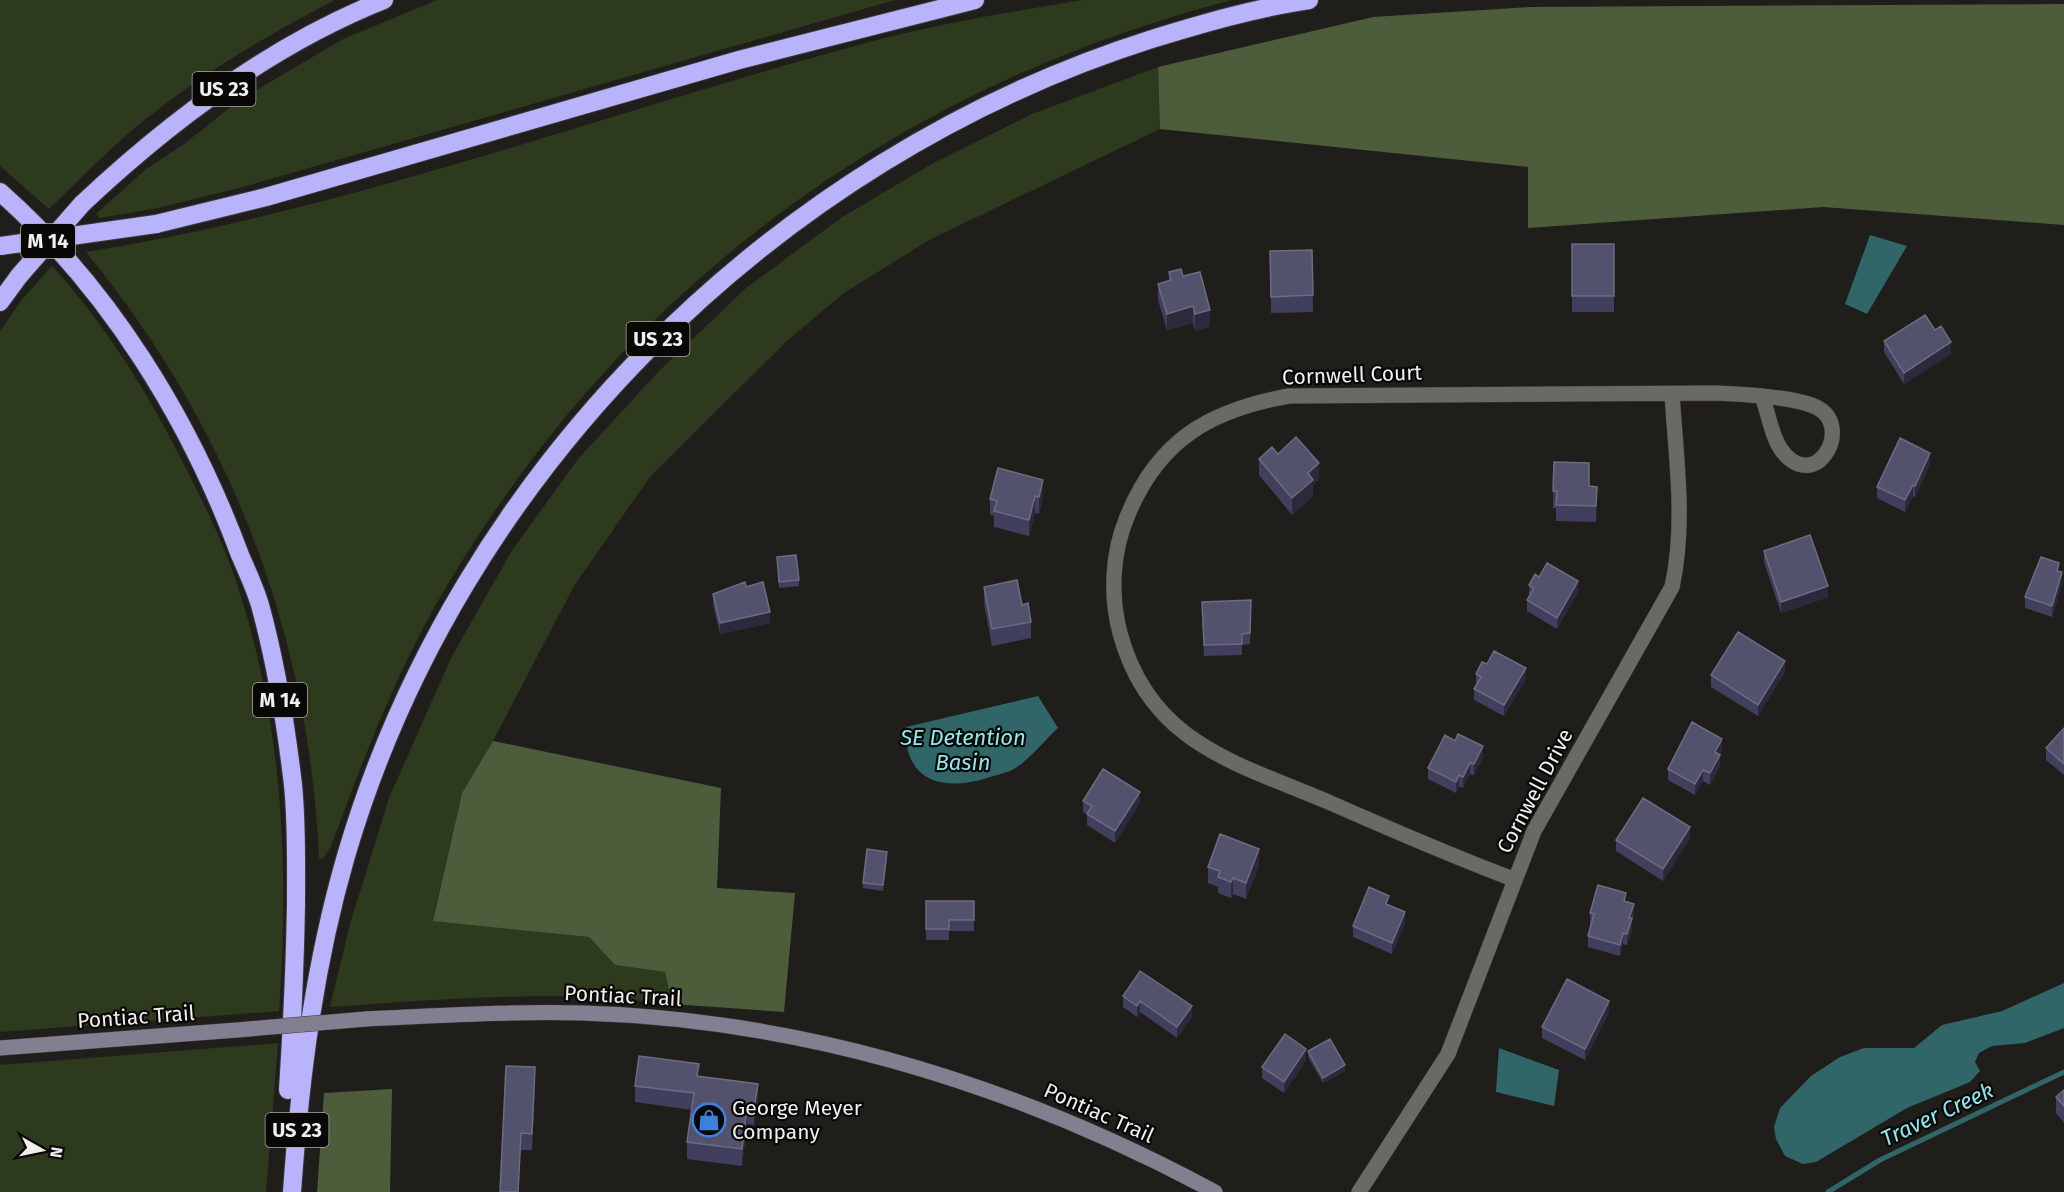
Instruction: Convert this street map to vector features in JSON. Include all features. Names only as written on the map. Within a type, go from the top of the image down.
[{"type":"highway","name":"US 23","points":[[0,302],[19,276],[82,204],[133,156],[235,81],[303,40],[384,0]]},
{"type":"highway","points":[[0,246],[156,224],[266,197],[739,60],[975,0]]},
{"type":"highway","name":"US 23","points":[[292,1192],[302,1068],[320,957],[347,855],[372,783],[403,707],[436,637],[491,543],[577,426],[655,341],[716,284],[796,221],[890,159],[957,120],[1028,86],[1100,56],[1202,24],[1309,0]]},
{"type":"highway","name":"M 14","points":[[0,192],[85,281],[129,340],[190,440],[223,508],[260,605],[281,704],[293,786],[295,821],[295,985],[280,1192]]},
{"type":"main road","name":"Pontiac Trail","points":[[0,1048],[366,1019],[479,1014],[584,1013],[689,1020],[790,1035],[886,1057],[1038,1107],[1143,1155],[1215,1192]]},
{"type":"street","name":"Cornwell Court","points":[[1513,879],[1215,754],[1177,729],[1159,710],[1135,676],[1118,626],[1114,572],[1124,525],[1146,478],[1178,441],[1226,411],[1289,396],[1672,394],[1762,396],[1817,407],[1824,414],[1832,430],[1831,448],[1826,455],[1817,462],[1804,465],[1794,462],[1779,446],[1762,396]]},
{"type":"street","name":"Cornwell Drive","points":[[1359,1192],[1448,1054],[1513,879],[1534,831],[1672,587],[1678,559],[1680,531],[1672,394]]},
{"type":"green space","points":[[0,0],[335,0],[236,56],[165,104],[118,143],[49,209],[0,166]]},
{"type":"green space","points":[[437,0],[895,0],[243,187],[158,208],[100,218],[96,214],[145,170],[184,144],[238,101],[343,39]]},
{"type":"green space","points":[[1082,0],[1232,0],[1106,39],[986,89],[874,150],[770,221],[673,303],[585,394],[505,496],[434,608],[419,636],[378,725],[331,846],[323,859],[319,858],[312,774],[298,693],[279,613],[252,536],[220,461],[181,388],[137,319],[86,252],[188,233],[288,210],[488,155],[785,65],[885,38],[958,22]]},
{"type":"green space","points":[[2064,4],[2064,225],[1823,207],[1528,228],[1528,167],[1160,129],[1158,67],[1373,17],[1530,7]]},
{"type":"green space","points":[[1158,67],[1160,129],[931,239],[844,293],[788,340],[650,477],[574,586],[493,741],[462,793],[433,920],[589,937],[615,965],[665,972],[672,1004],[629,999],[544,996],[330,1007],[350,924],[389,798],[451,658],[511,552],[578,459],[659,371],[746,288],[841,218],[933,163],[1032,114]]},
{"type":"green space","points":[[52,266],[105,332],[137,379],[165,428],[218,535],[247,618],[261,673],[278,785],[283,898],[279,1011],[0,1032],[0,331],[23,298]]},
{"type":"green space","points":[[493,741],[721,788],[717,888],[795,893],[784,1012],[672,1004],[665,972],[615,965],[589,937],[433,921],[462,793]]},
{"type":"green space","points":[[278,1043],[266,1192],[0,1192],[0,1065]]},
{"type":"green space","points":[[392,1089],[390,1192],[317,1192],[324,1093]]},
{"type":"water","points":[[1870,235],[1907,246],[1867,314],[1845,304]]},
{"type":"water","name":"SE Detention Basin","points":[[1038,696],[1058,728],[1014,769],[971,782],[955,784],[929,778],[919,771],[911,760],[906,727]]},
{"type":"water","points":[[2064,983],[2064,1028],[2025,1043],[1992,1046],[1979,1053],[1975,1062],[1980,1071],[1970,1082],[1907,1108],[1816,1162],[1803,1164],[1785,1156],[1776,1139],[1774,1127],[1780,1108],[1811,1076],[1840,1057],[1864,1048],[1914,1048],[1942,1025],[2002,1011]]},
{"type":"water","points":[[1499,1048],[1559,1070],[1554,1106],[1496,1092]]},
{"type":"building","points":[[1572,244],[1614,244],[1614,296],[1572,296]]},
{"type":"building","points":[[1312,250],[1313,295],[1271,297],[1270,251]]},
{"type":"building","points":[[1181,269],[1183,276],[1200,272],[1210,310],[1195,314],[1193,306],[1167,314],[1158,284],[1171,280],[1169,272]]},
{"type":"building","points":[[1925,315],[1935,330],[1941,326],[1951,342],[1904,373],[1884,341]]},
{"type":"building","points":[[1296,437],[1319,463],[1308,473],[1313,480],[1292,498],[1259,459],[1272,447],[1278,454]]},
{"type":"building","points":[[1900,438],[1930,453],[1915,486],[1913,485],[1905,500],[1877,487]]},
{"type":"building","points":[[1554,462],[1589,463],[1589,486],[1597,487],[1596,506],[1556,505],[1557,491],[1553,491]]},
{"type":"building","points":[[998,468],[1043,480],[1039,497],[1035,496],[1029,520],[994,511],[997,501],[990,499]]},
{"type":"building","points":[[1810,535],[1828,586],[1781,602],[1764,551]]},
{"type":"building","points":[[796,555],[799,580],[779,582],[777,557]]},
{"type":"building","points":[[2041,557],[2059,563],[2057,571],[2062,572],[2052,606],[2025,597]]},
{"type":"building","points":[[1547,563],[1578,581],[1557,618],[1527,600],[1534,588],[1529,585],[1535,574],[1539,577]]},
{"type":"building","points":[[1017,580],[1022,605],[1028,603],[1031,622],[992,629],[984,587]]},
{"type":"building","points":[[745,582],[746,587],[763,582],[770,612],[720,623],[713,594]]},
{"type":"building","points":[[1251,600],[1250,633],[1242,634],[1242,644],[1204,645],[1202,602]]},
{"type":"building","points":[[1738,632],[1785,661],[1758,705],[1711,675]]},
{"type":"building","points":[[1494,651],[1526,668],[1504,705],[1474,689],[1481,677],[1476,674],[1482,662],[1487,664]]},
{"type":"building","points":[[1692,722],[1722,739],[1715,752],[1720,755],[1710,773],[1703,770],[1695,784],[1668,769]]},
{"type":"building","points":[[2064,728],[2064,764],[2046,748]]},
{"type":"building","points":[[1458,734],[1483,746],[1474,764],[1470,763],[1463,777],[1459,775],[1456,782],[1428,768],[1445,735],[1455,741]]},
{"type":"building","points":[[1103,769],[1140,792],[1115,831],[1087,814],[1092,806],[1083,801]]},
{"type":"building","points":[[1643,798],[1690,827],[1663,869],[1616,840]]},
{"type":"building","points":[[1220,834],[1259,849],[1246,883],[1233,878],[1231,882],[1218,877],[1220,871],[1208,867]]},
{"type":"building","points":[[867,849],[887,852],[883,885],[863,883]]},
{"type":"building","points":[[1598,885],[1626,893],[1624,901],[1634,904],[1627,934],[1623,933],[1620,945],[1588,936],[1594,914],[1590,913]]},
{"type":"building","points":[[1369,887],[1389,896],[1386,904],[1405,912],[1392,943],[1353,926]]},
{"type":"building","points":[[926,901],[974,901],[974,920],[949,920],[949,929],[926,929]]},
{"type":"building","points":[[1140,971],[1192,1006],[1177,1027],[1140,1001],[1137,1006],[1123,996]]},
{"type":"building","points":[[1567,979],[1609,1001],[1585,1049],[1542,1027]]},
{"type":"building","points":[[1285,1034],[1306,1049],[1284,1082],[1262,1067]]},
{"type":"building","points":[[1330,1039],[1345,1065],[1323,1078],[1308,1051]]},
{"type":"building","points":[[639,1056],[699,1064],[697,1076],[758,1084],[754,1109],[747,1108],[742,1149],[687,1142],[694,1093],[635,1086]]},
{"type":"building","points":[[506,1066],[535,1067],[532,1134],[521,1133],[518,1192],[500,1192]]},
{"type":"building","points":[[2064,1090],[2064,1106],[2056,1097]]},
{"type":"waterway","name":"Traver Creek","points":[[1828,1192],[1880,1160],[2064,1072]]},
{"type":"place","name":"George Meyer Company","points":[[709,1120]]}]
